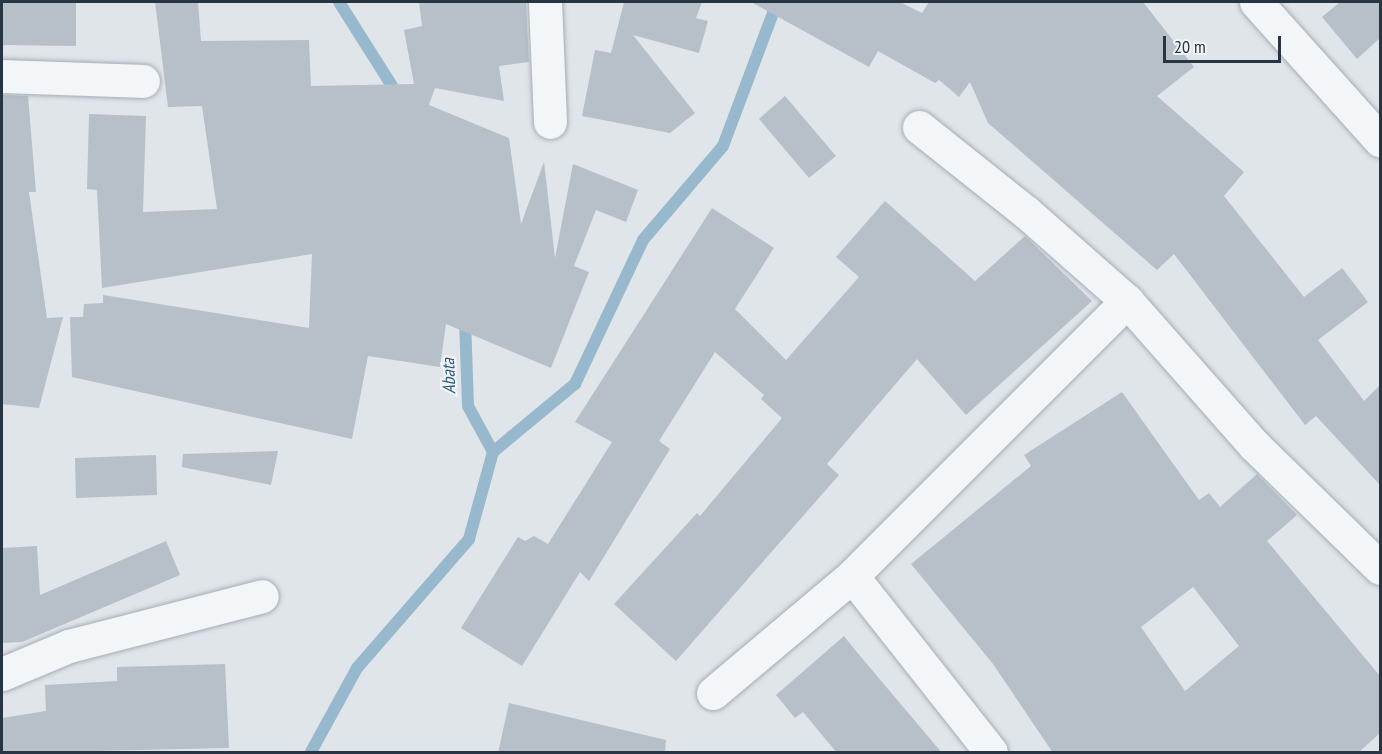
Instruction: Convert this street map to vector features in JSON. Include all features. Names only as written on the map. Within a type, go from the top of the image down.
[{"type":"street","points":[[545,2],[550,122]]},
{"type":"street","points":[[1256,2],[1380,140]]},
{"type":"street","points":[[2,76],[143,81]]},
{"type":"street","points":[[919,127],[1026,212],[1127,301],[1254,445],[1380,568]]},
{"type":"street","points":[[713,693],[852,576],[1127,301]]},
{"type":"street","points":[[852,576],[991,753]]},
{"type":"street","points":[[2,674],[69,646],[262,596]]},
{"type":"building","points":[[2,2],[76,2],[76,46],[2,45]]},
{"type":"building","points":[[155,2],[198,2],[201,41],[309,40],[311,86],[414,84],[404,30],[422,26],[419,2],[526,2],[529,62],[499,66],[504,101],[435,88],[429,105],[509,138],[521,224],[544,162],[555,258],[573,164],[638,190],[626,222],[596,210],[574,266],[589,272],[551,368],[446,324],[440,367],[368,356],[352,439],[72,377],[70,317],[83,317],[84,304],[103,303],[103,295],[309,328],[312,254],[102,288],[97,190],[87,189],[89,114],[146,116],[143,212],[217,209],[202,106],[168,107]]},
{"type":"building","points":[[624,2],[702,2],[696,18],[708,21],[699,53],[633,35],[695,113],[670,133],[582,116],[595,50],[611,53]]},
{"type":"building","points":[[751,2],[900,2],[922,13],[929,2],[1143,2],[1194,67],[1157,96],[1244,172],[1224,196],[1304,297],[1342,268],[1368,302],[1318,340],[1364,401],[1380,385],[1380,485],[1316,416],[1305,425],[1174,254],[1157,270],[988,123],[970,82],[959,97],[939,80],[935,83],[878,51],[869,67]]},
{"type":"building","points":[[1340,2],[1380,2],[1380,38],[1357,59],[1322,17]]},
{"type":"building","points":[[2,95],[28,96],[36,192],[29,192],[47,318],[63,317],[39,408],[2,404]]},
{"type":"building","points":[[785,96],[836,156],[809,178],[759,119]]},
{"type":"building","points":[[885,201],[975,281],[1025,236],[1092,301],[966,415],[917,359],[827,464],[839,475],[676,661],[614,604],[697,513],[700,516],[782,418],[761,399],[764,395],[715,352],[659,441],[670,449],[589,581],[580,572],[522,666],[461,628],[518,537],[525,541],[534,536],[548,544],[612,442],[575,422],[712,208],[774,248],[735,309],[786,360],[859,277],[836,257]]},
{"type":"building","points":[[1122,392],[1199,500],[1209,493],[1220,507],[1257,474],[1297,515],[1267,541],[1380,676],[1380,733],[1358,753],[1053,753],[993,664],[911,564],[1031,466],[1024,455]],"holes":[[[1193,587],[1239,646],[1185,691],[1141,627]]]},
{"type":"building","points":[[278,451],[271,485],[182,467],[183,454]]},
{"type":"building","points":[[156,455],[157,495],[76,498],[75,458]]},
{"type":"building","points":[[166,541],[180,575],[22,642],[2,643],[2,548],[37,546],[40,595]]},
{"type":"building","points":[[844,636],[942,753],[837,753],[803,712],[795,718],[776,695]]},
{"type":"building","points":[[225,664],[229,748],[2,753],[2,718],[46,711],[45,685],[117,681],[117,667]]},
{"type":"building","points":[[509,703],[666,740],[665,753],[498,753]]},
{"type":"waterway","name":"Abata","points":[[339,2],[399,97]]},
{"type":"waterway","points":[[493,452],[575,384],[643,240],[723,146],[777,2]]},
{"type":"waterway","name":"Abata","points":[[311,752],[357,668],[469,539],[493,452],[468,406],[465,318]]}]
